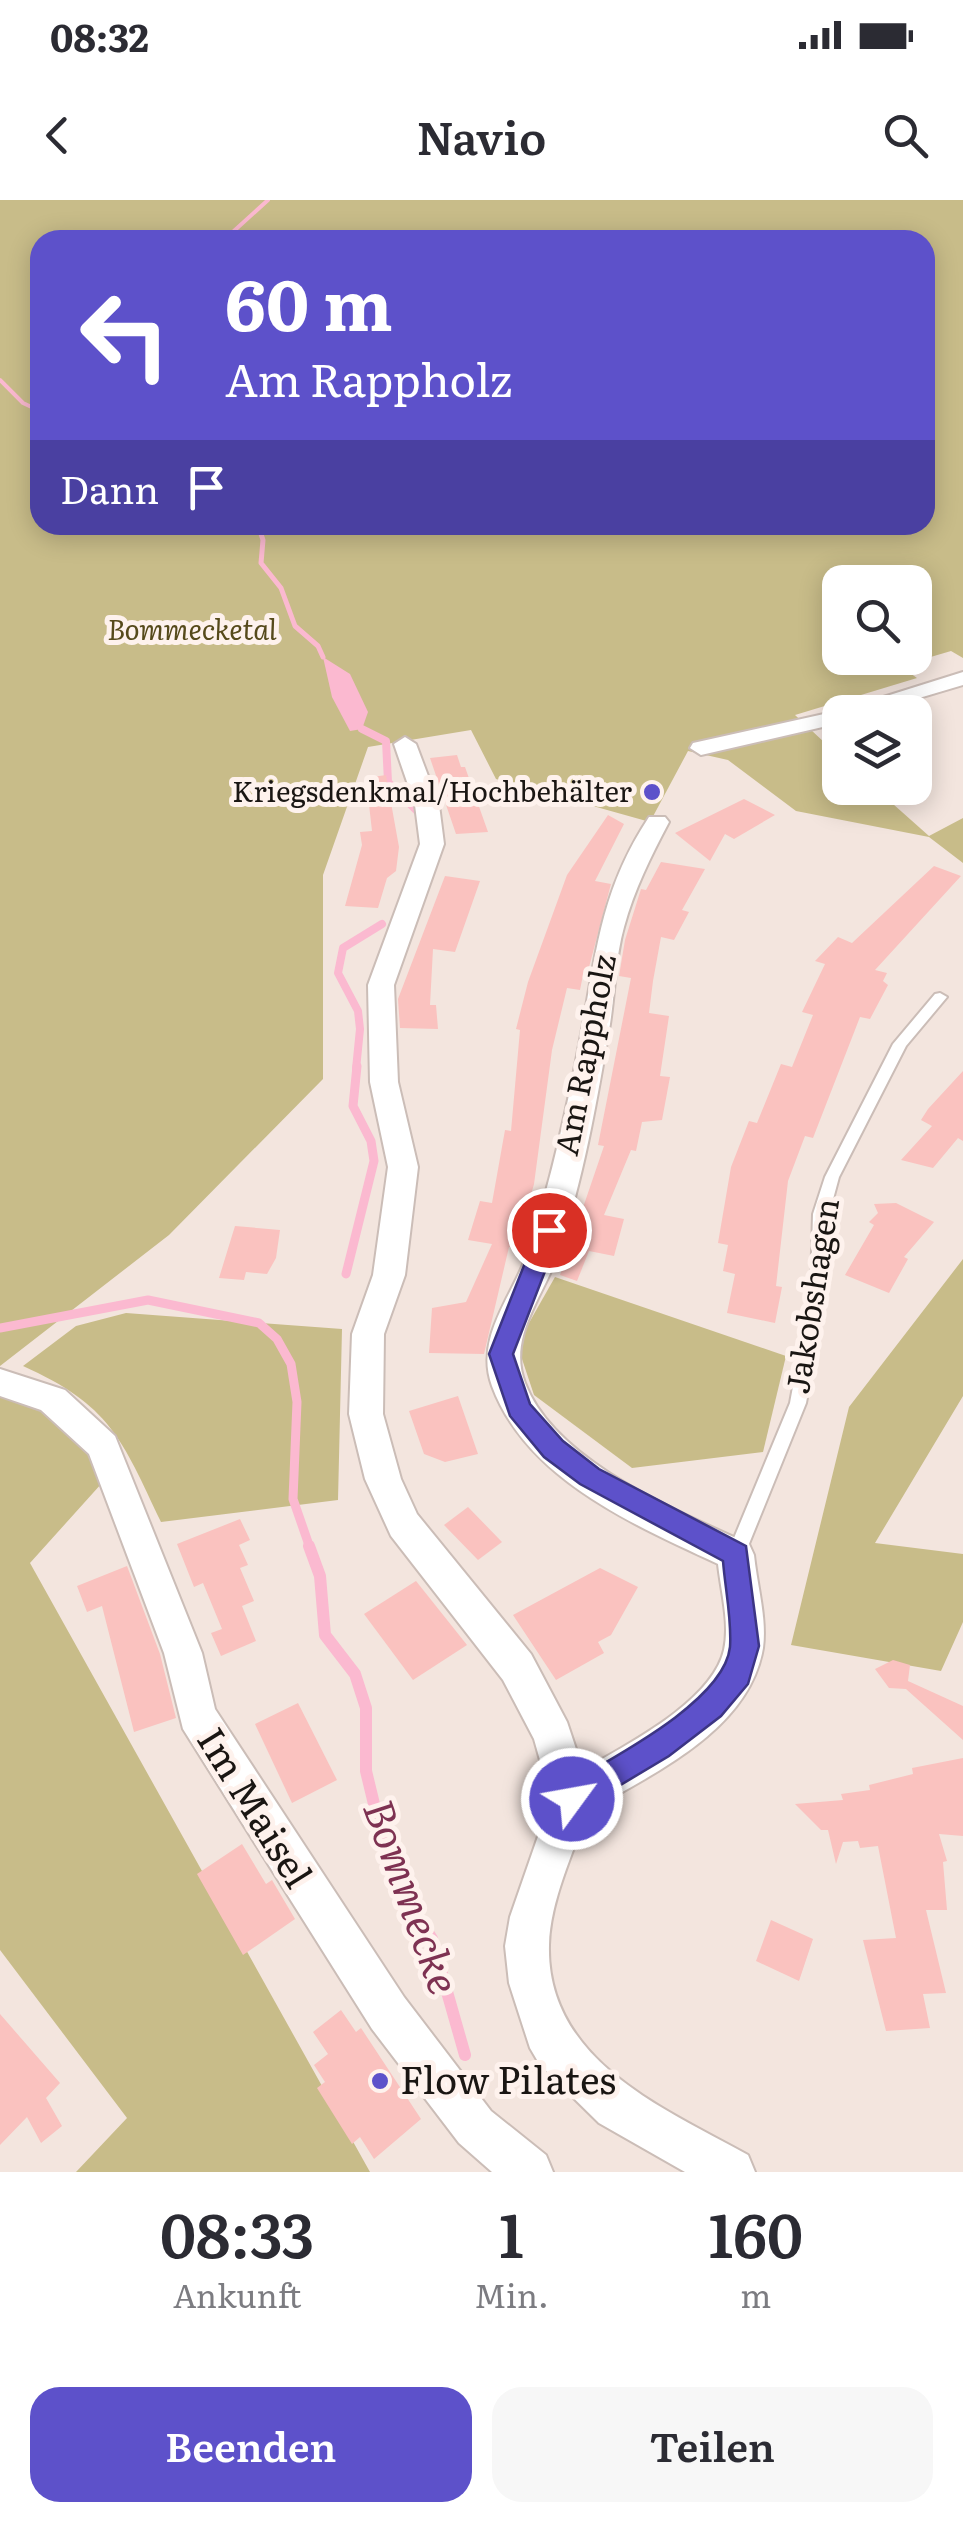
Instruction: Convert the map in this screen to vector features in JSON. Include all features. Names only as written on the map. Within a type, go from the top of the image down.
[{"type":"street","points":[[907,695],[963,678]]},
{"type":"street","points":[[700,748],[822,720]]},
{"type":"street","points":[[405,744],[427,805],[432,844],[381,985],[384,1082],[403,1167],[390,1274],[368,1334],[366,1414],[383,1479],[404,1526],[517,1668],[553,1734],[572,1799],[531,1917],[527,1946],[531,1983],[546,2032],[556,2049],[615,2106],[731,2172]]},
{"type":"street","name":"Am Rappholz","points":[[658,822],[630,874],[606,947],[596,1027],[557,1204],[542,1258],[510,1321],[502,1361],[519,1409],[554,1449],[589,1476],[736,1554]]},
{"type":"street","name":"Im Maisel","points":[[0,1382],[54,1400],[104,1446],[184,1653],[197,1716],[388,2013],[475,2127],[529,2172]]},
{"type":"street","points":[[572,1799],[658,1746],[710,1706],[738,1675],[744,1646],[736,1554]]},
{"type":"lane","name":"Jakobshagen","points":[[736,1554],[798,1403],[819,1288],[821,1214],[832,1177],[900,1044],[940,997]]},
{"type":"green space","name":"Bommecketal","points":[[0,200],[963,200],[963,658],[951,651],[932,657],[932,565],[822,565],[822,675],[917,678],[861,695],[822,695],[822,707],[795,715],[822,740],[822,805],[894,805],[929,836],[963,818],[963,863],[929,837],[796,811],[728,760],[688,751],[650,822],[496,779],[471,730],[368,747],[323,875],[323,1079],[169,1235],[0,1366]]},
{"type":"green space","points":[[963,1259],[963,1396],[875,1543],[963,1554],[963,1622],[941,1671],[791,1645],[849,1407]]},
{"type":"green space","points":[[555,1277],[786,1356],[763,1452],[632,1468],[534,1395],[517,1344]]},
{"type":"green space","points":[[126,1313],[342,1329],[338,1500],[161,1522],[123,1446],[95,1411],[52,1380],[23,1366],[76,1326]]},
{"type":"green space","points":[[0,1393],[65,1423],[87,1447],[95,1463],[102,1483],[30,1563],[370,2172],[76,2172],[127,2118],[0,1950]]},
{"type":"shaded area","points":[[323,657],[350,674],[368,712],[362,729],[350,731],[332,697]]},
{"type":"building","points":[[457,755],[488,832],[456,834],[430,758]]},
{"type":"building","points":[[386,775],[399,847],[396,871],[387,878],[378,908],[345,906],[362,845],[360,832],[372,831],[366,778]]},
{"type":"building","points":[[744,799],[775,815],[734,839],[725,834],[710,861],[675,833]]},
{"type":"building","points":[[608,815],[624,824],[595,881],[611,884],[580,990],[567,988],[552,1050],[534,1184],[516,1248],[509,1247],[484,1354],[429,1353],[432,1308],[466,1302],[492,1244],[468,1240],[480,1201],[492,1203],[505,1130],[511,1131],[520,1030],[516,1029],[528,982],[567,875]]},
{"type":"building","points":[[661,862],[705,869],[682,910],[689,912],[674,940],[661,937],[653,981],[649,1013],[669,1016],[660,1076],[670,1077],[662,1120],[642,1122],[636,1151],[631,1150],[604,1215],[624,1219],[614,1256],[589,1251],[577,1281],[560,1275],[604,1146],[598,1145],[631,978],[619,976],[625,940],[641,889],[646,890]]},
{"type":"building","points":[[934,866],[961,876],[875,970],[887,973],[883,981],[888,985],[870,1019],[860,1017],[813,1138],[805,1136],[788,1181],[776,1286],[782,1287],[775,1323],[727,1313],[735,1274],[723,1271],[728,1245],[718,1243],[731,1167],[749,1121],[757,1123],[781,1064],[792,1067],[813,1015],[802,1012],[825,964],[815,961],[838,937],[852,943]]},
{"type":"building","points":[[445,876],[480,881],[455,952],[433,949],[430,1005],[436,1005],[438,1029],[400,1028],[398,999]]},
{"type":"building","points":[[963,1071],[963,1141],[958,1138],[933,1168],[901,1160],[932,1126],[921,1120],[928,1109]]},
{"type":"building","points":[[896,1203],[934,1222],[904,1257],[908,1259],[889,1293],[845,1275],[874,1225],[869,1222],[878,1213],[874,1204]]},
{"type":"building","points":[[235,1226],[280,1230],[276,1258],[267,1274],[246,1272],[244,1280],[219,1278]]},
{"type":"building","points":[[458,1396],[478,1454],[445,1462],[424,1454],[409,1411]]},
{"type":"building","points":[[468,1507],[502,1542],[478,1560],[444,1525]]},
{"type":"building","points":[[240,1519],[250,1540],[239,1545],[248,1565],[240,1568],[254,1601],[242,1606],[256,1641],[221,1656],[211,1633],[222,1629],[203,1583],[194,1587],[177,1544]]},
{"type":"building","points":[[127,1566],[160,1654],[176,1718],[134,1732],[102,1606],[87,1612],[77,1586]]},
{"type":"building","points":[[600,1568],[638,1587],[611,1635],[598,1642],[604,1653],[556,1680],[513,1615]]},
{"type":"building","points":[[416,1581],[467,1645],[413,1680],[364,1614]]},
{"type":"building","points":[[893,1660],[910,1665],[908,1681],[963,1706],[963,1740],[906,1689],[889,1688],[875,1669]]},
{"type":"building","points":[[298,1703],[337,1780],[292,1803],[255,1724]]},
{"type":"building","points":[[963,1758],[963,1836],[939,1834],[947,1861],[943,1862],[947,1910],[926,1910],[946,1993],[923,1994],[930,2028],[886,2031],[863,1940],[896,1938],[878,1846],[860,1848],[858,1841],[843,1842],[836,1864],[828,1830],[821,1830],[795,1804],[843,1800],[841,1794],[870,1790],[869,1785],[913,1774],[912,1768]]},
{"type":"building","points":[[242,1844],[266,1884],[272,1880],[295,1919],[243,1955],[197,1874]]},
{"type":"building","points":[[771,1920],[813,1939],[799,1981],[756,1961]]},
{"type":"building","points":[[341,2010],[356,2032],[361,2028],[421,2119],[374,2159],[360,2137],[352,2144],[317,2088],[325,2082],[314,2065],[328,2054],[313,2032]]},
{"type":"building","points":[[0,2014],[60,2083],[46,2098],[62,2126],[41,2143],[27,2117],[0,2145]]},
{"type":"waterway","points":[[235,230],[268,200]]},
{"type":"waterway","name":"Bommecke","points":[[0,380],[30,406]]},
{"type":"waterway","name":"Bommecke","points":[[261,535],[261,563],[281,588],[295,626],[318,646],[323,657]]},
{"type":"waterway","name":"Bommecke","points":[[362,729],[386,741],[388,782],[418,812]]},
{"type":"waterway","name":"Bommecke","points":[[356,1069],[358,1011],[338,973],[343,948],[382,924]]},
{"type":"waterway","name":"Bommecke","points":[[346,1274],[374,1161],[371,1141],[353,1106],[357,1066]]},
{"type":"waterway","points":[[0,1328],[148,1300],[259,1323],[277,1339],[291,1364],[297,1402],[293,1499],[310,1548]]},
{"type":"waterway","name":"Bommecke","points":[[309,1546],[320,1576],[325,1635],[355,1674],[366,1708],[366,1771],[381,1833],[397,1883],[432,1939],[465,2055]]},
{"type":"place","name":"Kriegsdenkmal/Hochbehälter","points":[[652,792]]},
{"type":"place","name":"Flow Pilates","points":[[380,2081]]},
{"type":"route","points":[[549,1230],[542,1258],[510,1321],[501,1354],[519,1409],[554,1449],[589,1476],[683,1530],[736,1554],[744,1646],[738,1675],[710,1706],[658,1746],[572,1799]]}]
